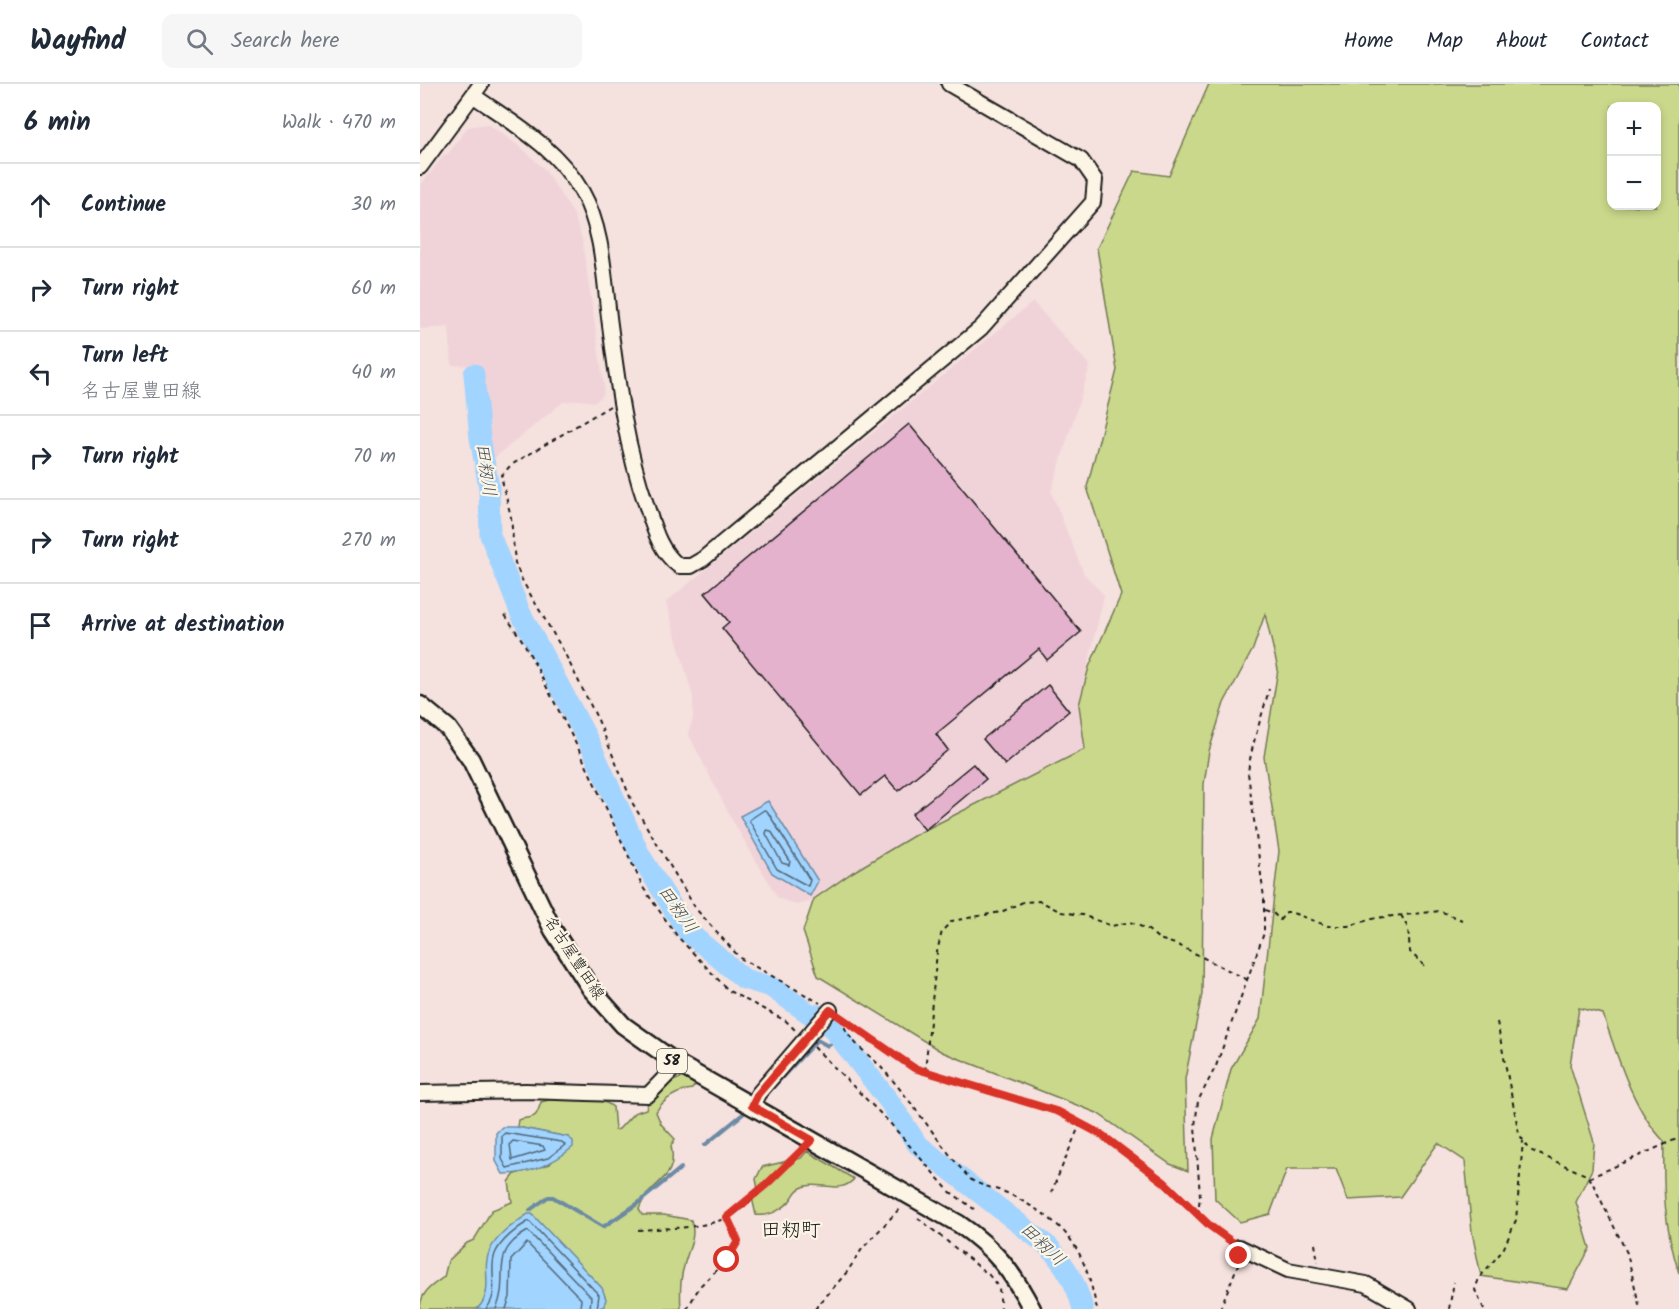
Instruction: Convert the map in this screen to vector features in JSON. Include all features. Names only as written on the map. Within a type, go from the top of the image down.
[{"type":"main road","name":"名古屋豊田線","points":[[420,705],[448,728],[471,760],[553,930],[591,989],[623,1025],[678,1064],[812,1140],[906,1201],[959,1224],[994,1252],[1013,1274],[1032,1309]]},
{"type":"street","points":[[420,168],[478,90],[544,144],[568,170],[582,193],[600,243],[620,403],[632,463],[655,531],[670,559],[679,566],[691,566],[776,500],[981,328],[1084,215],[1093,202],[1095,180],[1081,160],[949,84]]},
{"type":"street","points":[[752,1106],[758,1094],[810,1041],[832,1014]]},
{"type":"street","points":[[420,1093],[526,1091],[648,1095],[678,1064]]},
{"type":"street","points":[[1239,1247],[1288,1270],[1366,1284],[1409,1309]]},
{"type":"path","points":[[620,403],[604,407],[511,465],[501,476],[511,517],[515,563],[598,720],[633,804],[696,909],[740,958],[832,1014],[914,1068],[1059,1112],[1102,1135],[1164,1182],[1198,1214],[1239,1247],[1240,1260],[1220,1309]]},
{"type":"path","points":[[505,615],[524,643],[567,727],[644,889],[677,936],[729,991],[786,1021],[810,1041],[889,1122],[949,1191],[974,1209]]},
{"type":"path","points":[[1198,1214],[1200,1196],[1195,1126],[1198,1101],[1216,1066],[1264,933],[1265,910],[1248,773],[1250,754],[1260,727],[1269,689]]},
{"type":"path","points":[[925,1071],[937,952],[942,931],[952,921],[1000,912],[1023,902],[1040,902],[1061,912],[1082,915],[1112,926],[1130,922],[1147,929],[1159,939],[1178,945],[1248,980]]},
{"type":"path","points":[[1265,910],[1273,912],[1280,920],[1286,912],[1290,912],[1328,926],[1348,926],[1376,918],[1440,911],[1462,920]]},
{"type":"path","points":[[1401,915],[1408,928],[1410,952],[1425,966]]},
{"type":"path","points":[[832,1014],[888,1075],[970,1179],[1016,1198],[1054,1220],[1068,1234],[1086,1266],[1097,1309]]},
{"type":"path","points":[[1497,1022],[1516,1125],[1522,1141],[1540,1156],[1589,1178],[1627,1253],[1640,1309]]},
{"type":"path","points":[[1051,1193],[1080,1123]]},
{"type":"path","points":[[1589,1178],[1679,1138]]},
{"type":"path","points":[[638,1230],[686,1227],[727,1217],[768,1183],[812,1140]]},
{"type":"path","points":[[1484,1309],[1475,1290],[1479,1278],[1503,1250],[1516,1220],[1522,1141]]},
{"type":"path","points":[[815,1309],[847,1272],[862,1250],[906,1201],[989,1275],[999,1288],[1001,1309]]},
{"type":"path","points":[[687,1309],[700,1286],[727,1260],[738,1241],[727,1217]]},
{"type":"path","points":[[1315,1244],[1318,1276]]},
{"type":"path","points":[[1449,1309],[1454,1282]]},
{"type":"shaded area","points":[[488,124],[523,149],[545,170],[573,213],[582,239],[604,387],[603,395],[595,402],[579,400],[563,402],[493,459],[481,366],[452,365],[449,327],[420,329],[420,186],[468,127]]},
{"type":"shaded area","points":[[1033,302],[1090,366],[1051,492],[1084,574],[1104,595],[1079,705],[1085,749],[915,835],[814,899],[797,905],[778,898],[731,818],[688,733],[693,719],[693,697],[666,602]]},
{"type":"green space","points":[[1209,84],[1679,84],[1679,1273],[1670,1239],[1666,1208],[1664,1141],[1643,1114],[1635,1098],[1620,1064],[1603,1014],[1579,1008],[1570,1065],[1594,1142],[1592,1169],[1576,1202],[1590,1248],[1568,1289],[1481,1276],[1472,1232],[1465,1161],[1438,1143],[1400,1197],[1348,1200],[1336,1169],[1287,1169],[1270,1214],[1240,1222],[1215,1199],[1213,1139],[1231,1069],[1260,1019],[1279,851],[1264,757],[1278,669],[1265,614],[1253,649],[1224,703],[1209,751],[1204,784],[1202,994],[1185,1079],[1188,1171],[1170,1164],[1097,1113],[942,1052],[818,976],[803,931],[814,899],[853,872],[915,835],[1085,749],[1079,705],[1089,667],[1121,595],[1087,487],[1117,370],[1097,248],[1134,171],[1169,176]]},
{"type":"green space","points":[[685,1077],[695,1085],[692,1089],[671,1096],[656,1112],[661,1124],[675,1139],[671,1146],[671,1167],[644,1199],[639,1209],[642,1215],[664,1215],[691,1220],[693,1232],[682,1276],[681,1309],[598,1309],[604,1306],[488,1286],[484,1302],[477,1309],[420,1309],[424,1294],[444,1277],[448,1261],[467,1243],[474,1240],[492,1210],[512,1202],[509,1182],[515,1174],[550,1164],[568,1137],[517,1127],[518,1120],[535,1115],[541,1102],[568,1098],[589,1099],[607,1103],[613,1107],[615,1130],[619,1129],[634,1113],[646,1109],[662,1089]]},
{"type":"green space","points":[[807,1151],[854,1179],[842,1186],[814,1185],[801,1188],[781,1209],[766,1215],[756,1215],[752,1198],[758,1189],[756,1179],[762,1167],[801,1158]]},
{"type":"water","points":[[768,801],[818,881],[810,896],[772,873],[740,816]]},
{"type":"water","points":[[502,1127],[517,1127],[568,1137],[573,1141],[573,1147],[540,1167],[513,1174],[503,1174],[496,1161],[496,1133]]},
{"type":"water","points":[[528,1214],[532,1214],[602,1288],[606,1299],[604,1306],[598,1309],[477,1309],[486,1295],[486,1265],[490,1250],[502,1234]]},
{"type":"building","points":[[909,424],[1081,632],[1047,660],[1039,649],[936,734],[948,750],[898,791],[885,776],[861,795],[722,628],[729,622],[705,593]]},
{"type":"building","points":[[1048,685],[1069,711],[1005,765],[983,739]]},
{"type":"building","points":[[973,764],[986,779],[925,830],[912,814]]},
{"type":"waterway","name":"田籾川","points":[[474,374],[480,438],[489,488],[490,535],[520,612],[591,746],[640,855],[687,931],[744,979],[771,987],[810,1014],[817,1015],[833,1029],[889,1101],[917,1144],[1049,1247],[1070,1276],[1083,1309]]},
{"type":"waterway","points":[[762,1099],[817,1040],[828,1046],[839,1038]]},
{"type":"waterway","points":[[705,1145],[749,1109]]},
{"type":"waterway","points":[[530,1210],[548,1197],[553,1197],[603,1227],[637,1204],[681,1168]]},
{"type":"district","name":"田籾町","points":[[791,1231]]},
{"type":"route","points":[[727,1260],[738,1241],[727,1217],[768,1183],[812,1140],[752,1106],[758,1094],[830,1010],[914,1068],[1059,1112],[1102,1135],[1164,1182],[1210,1226],[1239,1247],[1239,1256]]}]
